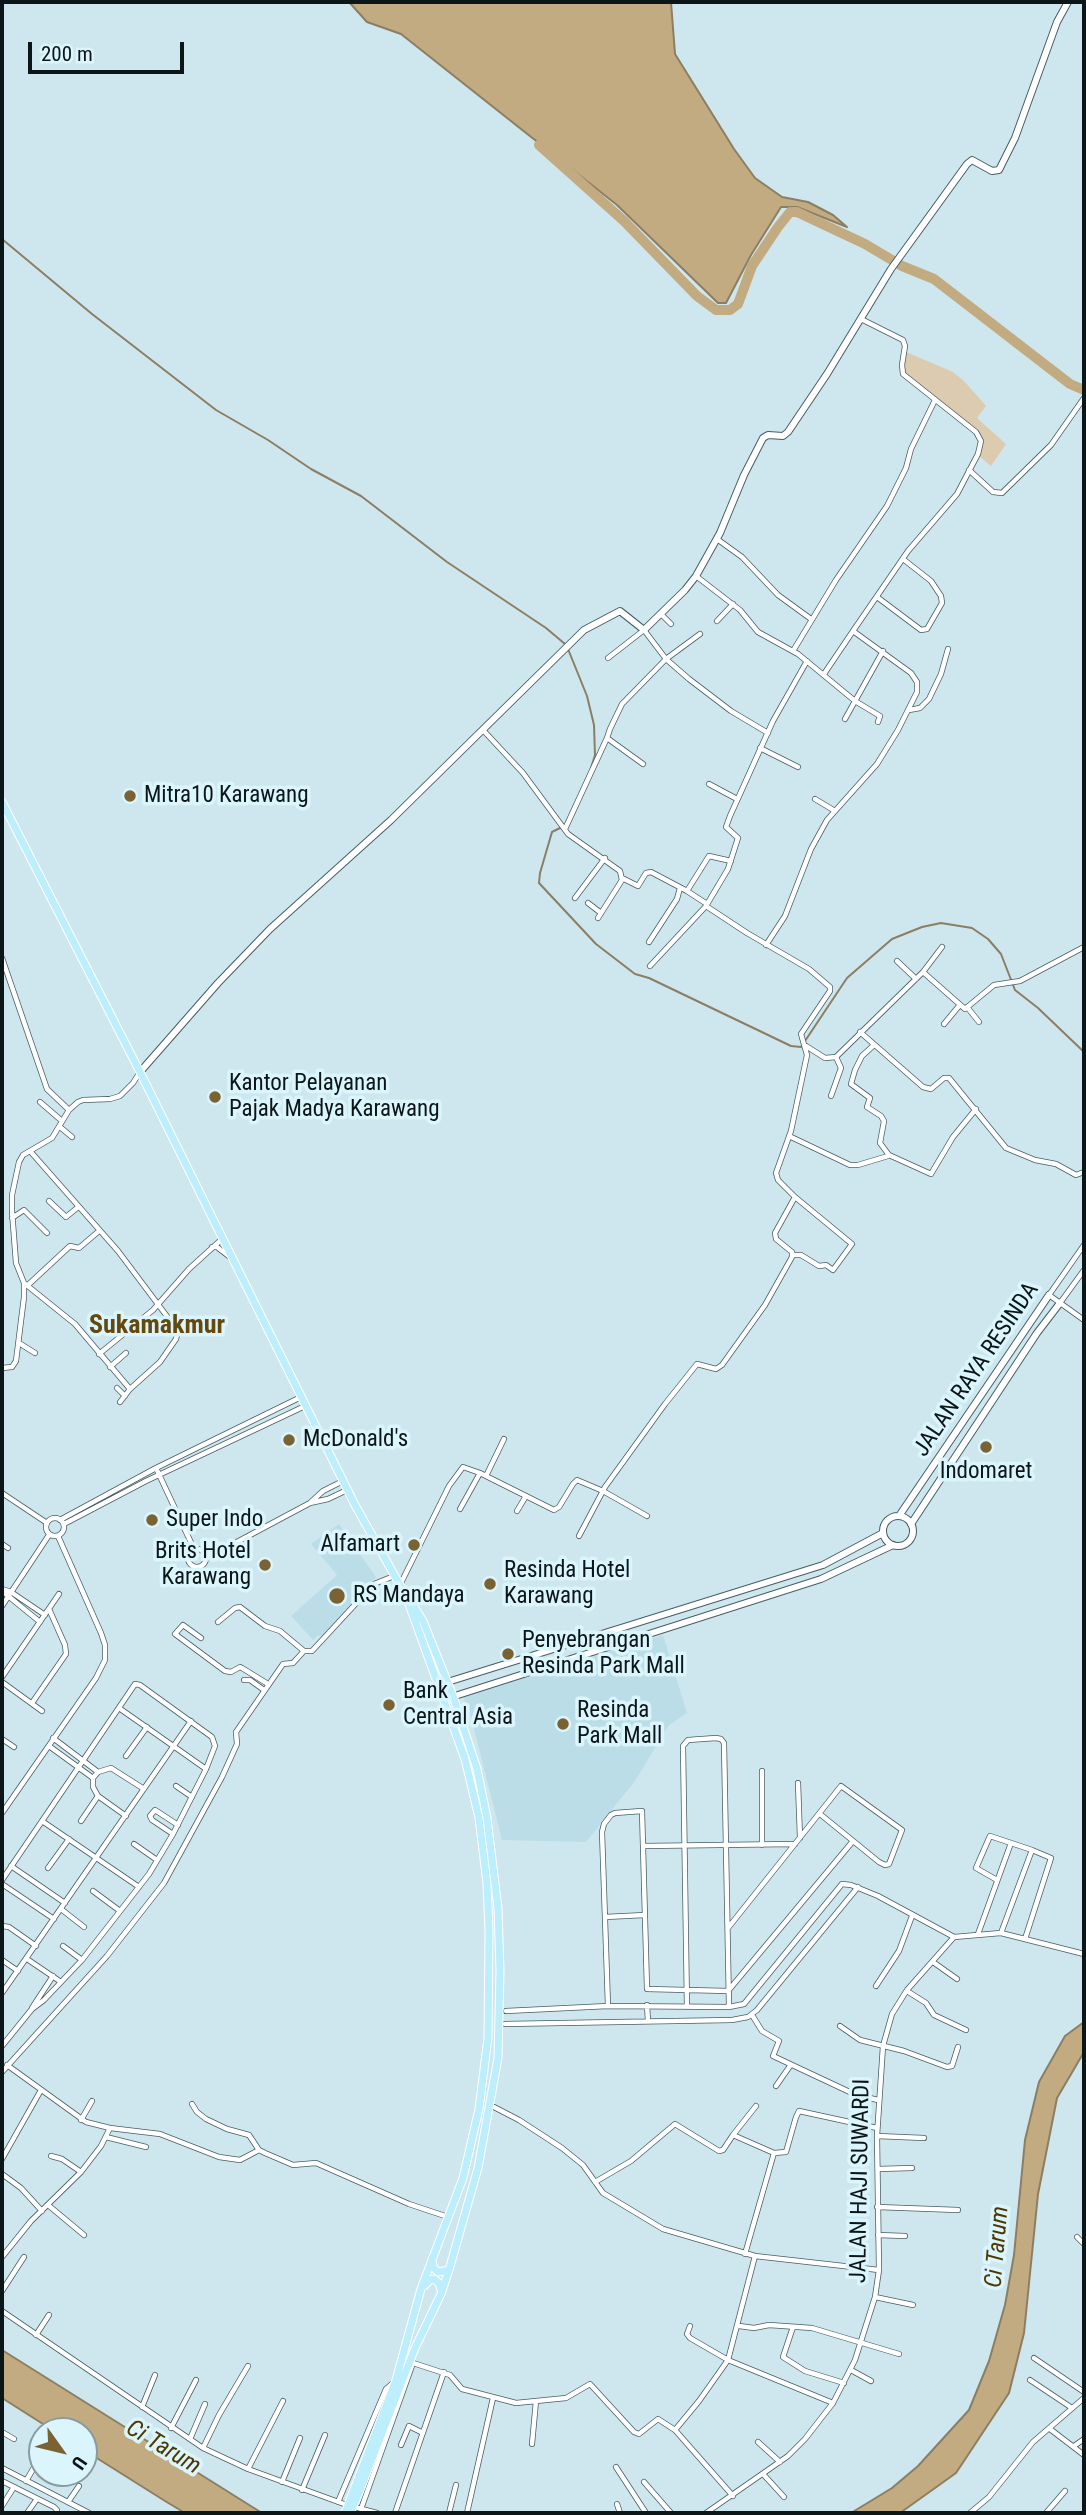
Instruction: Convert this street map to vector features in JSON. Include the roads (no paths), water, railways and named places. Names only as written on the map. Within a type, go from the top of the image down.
[{"type":"main road","points":[[2,802],[140,1072],[347,1489],[406,1596],[465,1759],[479,1818],[487,1882],[489,1931],[488,2031],[484,2082],[465,2172],[421,2289],[396,2380],[355,2493],[356,2510]]},
{"type":"main road","points":[[345,2513],[441,2294],[478,2168],[498,2058],[498,1909],[487,1818],[471,1749],[447,1681],[423,1620],[406,1596]]},
{"type":"main road","points":[[432,2259],[433,2267],[438,2272],[449,2270]]},
{"type":"main road","points":[[421,2289],[434,2279],[439,2283],[441,2294]]},
{"type":"street","points":[[608,658],[644,630],[696,576],[717,539],[752,457],[763,438],[768,435],[783,436],[788,432],[891,269],[967,164],[972,160],[992,172],[999,170],[1015,138],[1057,22],[1068,2]]},
{"type":"street","points":[[824,674],[916,541],[957,494],[978,454],[981,441],[979,435],[903,374],[905,346],[902,340],[861,319]]},
{"type":"street","points":[[969,470],[993,492],[1002,493],[1064,430],[1084,398]]},
{"type":"street","points":[[793,651],[811,619],[887,506],[935,400]]},
{"type":"street","points":[[717,539],[742,556],[778,595],[811,619]]},
{"type":"street","points":[[877,597],[923,631],[927,629],[942,603],[941,596],[931,581],[903,559]]},
{"type":"street","points":[[696,576],[733,604],[758,632],[793,651],[855,701],[880,716],[878,722]]},
{"type":"street","points":[[717,621],[733,604]]},
{"type":"street","points":[[130,1389],[66,1316],[26,1284],[16,1263],[12,1195],[16,1168],[23,1155],[47,1142],[69,1110],[83,1100],[120,1096],[209,992],[261,938],[391,820],[594,623],[620,611],[644,630],[666,659],[713,698],[768,733]]},
{"type":"street","points":[[661,614],[671,624]]},
{"type":"street","points":[[766,945],[785,916],[811,849],[835,811],[877,764],[917,692],[917,682],[911,673],[853,631]]},
{"type":"street","points":[[563,827],[622,704],[666,659],[700,634]]},
{"type":"street","points":[[909,709],[920,708],[929,699],[941,674],[948,649]]},
{"type":"street","points":[[845,719],[883,651]]},
{"type":"street","points":[[650,966],[707,905],[732,861],[738,838],[726,826],[760,748],[807,661]]},
{"type":"street","points":[[483,730],[523,773],[563,827],[620,871],[622,878],[600,916],[588,903]]},
{"type":"street","points":[[607,738],[643,764]]},
{"type":"street","points":[[760,748],[797,767]]},
{"type":"street","points":[[709,784],[737,799]]},
{"type":"street","points":[[814,799],[835,811]]},
{"type":"street","points":[[687,891],[709,856],[732,861]]},
{"type":"street","points":[[575,898],[605,858]]},
{"type":"street","points":[[622,878],[638,886],[646,873],[651,872],[687,891],[766,945],[809,969],[830,987],[802,1032],[807,1055],[789,1136],[775,1175],[795,1197],[852,1244],[833,1270],[826,1265],[819,1266],[801,1255],[792,1255],[778,1241],[775,1233],[795,1197]]},
{"type":"street","points":[[649,942],[677,899],[680,888]]},
{"type":"street","points":[[803,1043],[825,1058],[836,1057],[923,972],[942,947]]},
{"type":"street","points":[[967,1007],[988,988],[1020,981],[1084,947]]},
{"type":"street","points":[[2,958],[47,1089],[69,1110]]},
{"type":"street","points":[[897,961],[916,979]]},
{"type":"street","points":[[923,972],[959,1006],[967,1007],[979,1022]]},
{"type":"street","points":[[944,1024],[959,1006]]},
{"type":"street","points":[[860,1032],[923,1087],[932,1089],[944,1078],[949,1078],[1006,1148],[1035,1160],[1056,1164],[1076,1174],[1084,1172]]},
{"type":"street","points":[[874,1045],[862,1056],[851,1084],[870,1098],[867,1107],[884,1121],[880,1143],[889,1155],[931,1174],[953,1137],[976,1109]]},
{"type":"street","points":[[831,1096],[841,1068],[836,1057]]},
{"type":"street","points":[[40,1102],[72,1138]]},
{"type":"street","points":[[789,1136],[850,1165],[889,1155]]},
{"type":"street","points":[[30,1151],[159,1303],[178,1331],[178,1336],[160,1362],[130,1389],[120,1402]]},
{"type":"street","points":[[49,1201],[65,1217],[77,1208]]},
{"type":"street","points":[[12,1218],[23,1210],[47,1233]]},
{"type":"street","points":[[2,1368],[14,1365],[26,1284],[69,1246],[79,1248],[99,1231]]},
{"type":"street","points":[[99,1354],[134,1327],[211,1247],[222,1239]]},
{"type":"street","name":"JALAN RAYA RESINDA","points":[[899,1516],[1084,1245]]},
{"type":"street","points":[[211,1247],[218,1247],[231,1258]]},
{"type":"street","points":[[579,1536],[603,1491],[696,1365],[716,1368],[722,1365],[765,1305],[792,1255]]},
{"type":"street","name":"JALAN RAYA RESINDA","points":[[911,1524],[1037,1333],[1084,1270]]},
{"type":"street","points":[[1049,1294],[1084,1320]]},
{"type":"street","points":[[19,1343],[35,1353]]},
{"type":"street","points":[[110,1367],[126,1353]]},
{"type":"street","points":[[117,1388],[125,1396]]},
{"type":"street","points":[[62,1522],[156,1468],[301,1397]]},
{"type":"street","points":[[62,1522],[306,1405]]},
{"type":"street","points":[[486,1476],[504,1439]]},
{"type":"street","points":[[400,1585],[459,1469],[463,1467],[554,1510],[559,1507],[574,1481],[580,1481],[647,1516]]},
{"type":"street","points":[[156,1468],[194,1549]]},
{"type":"street","points":[[460,1509],[480,1473]]},
{"type":"street","points":[[194,1549],[188,1555],[188,1561],[192,1566],[199,1567],[205,1564],[207,1558],[310,1503],[323,1491],[343,1481]]},
{"type":"street","points":[[310,1503],[328,1499],[347,1489]]},
{"type":"street","points":[[2,1493],[47,1523]]},
{"type":"street","points":[[517,1511],[526,1496]]},
{"type":"street","points":[[438,1685],[835,1560],[883,1532],[888,1521],[899,1516],[907,1518],[913,1533],[903,1546],[893,1545],[886,1540],[883,1532]]},
{"type":"street","points":[[47,1523],[55,1518],[62,1522]]},
{"type":"street","points":[[58,1536],[62,1533],[62,1522]]},
{"type":"street","points":[[47,1523],[49,1535]]},
{"type":"street","points":[[49,1535],[58,1536]]},
{"type":"street","points":[[2,1606],[49,1535]]},
{"type":"street","points":[[2,1813],[102,1668],[106,1652],[102,1633],[58,1536]]},
{"type":"street","points":[[2,1544],[8,1548]]},
{"type":"street","points":[[458,1695],[821,1579],[893,1545]]},
{"type":"street","points":[[194,1549],[202,1550],[207,1558]]},
{"type":"street","points":[[218,1622],[240,1607],[262,1625],[280,1631],[304,1651],[312,1651],[326,1639],[374,1584],[395,1576]]},
{"type":"street","points":[[752,1587],[757,1600]]},
{"type":"street","points":[[2,1590],[11,1592],[45,1615]]},
{"type":"street","points":[[2,1590],[8,1598],[40,1622]]},
{"type":"street","points":[[43,1711],[2,1680],[59,1594]]},
{"type":"street","points":[[32,1703],[66,1654],[65,1645],[49,1609]]},
{"type":"street","points":[[201,1638],[183,1625],[175,1634],[225,1671],[243,1668],[268,1684]]},
{"type":"street","points":[[582,1639],[585,1653]]},
{"type":"street","points":[[2,2072],[107,1956],[164,1883],[222,1777],[237,1744],[236,1732],[283,1664],[293,1663],[304,1651]]},
{"type":"street","points":[[244,1680],[250,1680],[264,1690]]},
{"type":"street","points":[[32,2009],[82,1960],[139,1887],[173,1834],[206,1769],[215,1741],[191,1720],[137,1683],[2,1882],[54,1919]]},
{"type":"street","points":[[119,1708],[206,1769]]},
{"type":"street","points":[[2,1993],[191,1720]]},
{"type":"street","points":[[127,1756],[147,1727]]},
{"type":"street","points":[[53,1738],[98,1772]]},
{"type":"street","points":[[687,2007],[683,1746],[688,1740],[716,1738],[724,1743],[729,2007]]},
{"type":"street","points":[[3,1742],[14,1747]]},
{"type":"street","points":[[48,1746],[93,1778]]},
{"type":"street","points":[[126,1816],[98,1796],[93,1787],[93,1778],[98,1772],[111,1768],[144,1789]]},
{"type":"street","points":[[762,1771],[762,1845]]},
{"type":"street","points":[[798,1783],[798,1842]]},
{"type":"street","points":[[176,1786],[192,1797]]},
{"type":"street","points":[[727,1929],[841,1786],[902,1832],[888,1865],[880,1862],[820,1814]]},
{"type":"street","points":[[82,1821],[98,1796]]},
{"type":"street","points":[[173,1834],[150,1816],[155,1810],[178,1825]]},
{"type":"street","points":[[608,2006],[602,1832],[607,1819],[615,1813],[642,1811],[647,1989],[728,1991]]},
{"type":"street","points":[[42,1821],[139,1887]]},
{"type":"street","points":[[997,1880],[978,1871],[976,1865],[990,1836],[1051,1858],[1026,1939]]},
{"type":"street","points":[[48,1868],[69,1839]]},
{"type":"street","points":[[728,1991],[853,1841]]},
{"type":"street","points":[[643,1846],[798,1842]]},
{"type":"street","points":[[978,1934],[1011,1843]]},
{"type":"street","points":[[134,1844],[157,1860]]},
{"type":"street","points":[[1001,1933],[1032,1850]]},
{"type":"street","points":[[11,1866],[65,1903]]},
{"type":"street","points":[[506,2011],[608,2006],[729,2007],[744,2004],[838,1887],[848,1883],[954,1937],[1001,1933],[1084,1954]]},
{"type":"street","points":[[505,2024],[732,2020],[752,2015],[858,1887]]},
{"type":"street","points":[[93,1891],[120,1911]]},
{"type":"street","points":[[61,1909],[85,1927]]},
{"type":"street","points":[[605,1917],[645,1915]]},
{"type":"street","points":[[876,1986],[899,1951],[912,1916]]},
{"type":"street","points":[[2,1926],[9,1927],[36,1946]]},
{"type":"street","name":"JALAN HAJI SUWARDI","points":[[706,2513],[780,2462],[812,2432],[833,2403],[851,2370],[875,2297],[879,2270],[877,2128],[883,2046],[892,2014],[907,1990],[954,1937]]},
{"type":"street","points":[[63,1946],[82,1960]]},
{"type":"street","points":[[27,1959],[61,1982]]},
{"type":"street","points":[[2,1960],[18,1970]]},
{"type":"street","points":[[933,1962],[957,1979]]},
{"type":"street","points":[[2,2046],[32,2009],[53,1976]]},
{"type":"street","points":[[907,1990],[926,2003],[934,2015],[966,2030]]},
{"type":"street","points":[[647,2006],[648,2021]]},
{"type":"street","points":[[752,2015],[762,2031],[779,2040],[773,2056],[854,2094],[878,2100]]},
{"type":"street","points":[[840,2026],[860,2040],[950,2068],[958,2047]]},
{"type":"street","points":[[7,2065],[81,2120],[110,2128],[155,2133],[219,2157],[236,2160],[259,2150]]},
{"type":"street","points":[[776,2087],[790,2066]]},
{"type":"street","points":[[2,2159],[41,2090]]},
{"type":"street","points":[[81,2120],[92,2101]]},
{"type":"street","points":[[192,2104],[206,2119],[248,2135],[259,2150],[293,2165],[316,2163],[409,2204],[449,2217]]},
{"type":"street","points":[[595,2182],[631,2161],[675,2124],[719,2151],[723,2150],[757,2106]]},
{"type":"street","points":[[494,2107],[519,2120],[575,2158],[603,2193],[663,2229],[755,2256],[879,2270]]},
{"type":"street","points":[[733,2136],[774,2153],[786,2152],[799,2111],[877,2128]]},
{"type":"street","points":[[2,2257],[15,2239],[81,2172],[110,2128]]},
{"type":"street","points":[[877,2136],[924,2138]]},
{"type":"street","points":[[106,2137],[146,2147]]},
{"type":"street","points":[[745,2254],[774,2153]]},
{"type":"street","points":[[51,2156],[62,2159],[81,2172]]},
{"type":"street","points":[[877,2169],[912,2168]]},
{"type":"street","points":[[2,2175],[21,2188],[42,2211]]},
{"type":"street","points":[[48,2205],[84,2235]]},
{"type":"street","points":[[877,2207],[958,2210]]},
{"type":"street","points":[[878,2235],[905,2236]]},
{"type":"street","points":[[1077,2237],[1084,2244]]},
{"type":"street","points":[[675,2430],[728,2360],[739,2326],[755,2256]]},
{"type":"street","points":[[2,2291],[24,2257]]},
{"type":"street","points":[[875,2297],[913,2305]]},
{"type":"street","points":[[12,2319],[17,2311]]},
{"type":"street","points":[[2,2312],[203,2448],[248,2469],[341,2503],[386,2389],[396,2380]]},
{"type":"street","points":[[36,2335],[50,2315]]},
{"type":"street","points":[[690,2326],[687,2334],[690,2338],[728,2360],[833,2403]]},
{"type":"street","points":[[739,2326],[811,2328],[899,2354]]},
{"type":"street","points":[[793,2327],[783,2357],[805,2371],[844,2383]]},
{"type":"street","points":[[1034,2358],[1084,2392]]},
{"type":"street","points":[[377,2513],[356,2510],[412,2363],[452,2376],[462,2389],[516,2403],[566,2398],[590,2384],[637,2434],[658,2419],[675,2430],[733,2496]]},
{"type":"street","points":[[203,2448],[248,2366]]},
{"type":"street","points":[[851,2370],[871,2381]]},
{"type":"street","points":[[395,2513],[444,2372]]},
{"type":"street","points":[[142,2407],[155,2375]]},
{"type":"street","points":[[171,2427],[196,2380]]},
{"type":"street","points":[[1030,2380],[1072,2408]]},
{"type":"street","points":[[467,2513],[494,2398]]},
{"type":"street","points":[[970,2513],[989,2497],[1033,2442],[1084,2398]]},
{"type":"street","points":[[248,2469],[282,2401]]},
{"type":"street","points":[[532,2444],[536,2401]]},
{"type":"street","points":[[190,2439],[205,2404]]},
{"type":"street","points":[[401,2445],[409,2426],[423,2433]]},
{"type":"street","points":[[1050,2430],[1084,2455]]},
{"type":"street","points":[[2,2432],[15,2439]]},
{"type":"street","points":[[302,2490],[325,2435]]},
{"type":"street","points":[[282,2482],[300,2438]]},
{"type":"street","points":[[1074,2446],[1084,2439]]},
{"type":"street","points":[[758,2442],[780,2462]]},
{"type":"street","points":[[616,2467],[646,2513]]},
{"type":"street","points":[[2,2468],[68,2502],[78,2511],[89,2513]]},
{"type":"street","points":[[763,2474],[783,2497]]},
{"type":"street","points":[[2,2481],[56,2509],[56,2513]]},
{"type":"street","points":[[644,2482],[671,2513]]},
{"type":"street","points":[[449,2513],[456,2485]]},
{"type":"street","points":[[2,2506],[14,2487]]},
{"type":"street","points":[[68,2502],[78,2487]]},
{"type":"street","points":[[1046,2513],[1065,2491]]},
{"type":"street","points":[[27,2513],[37,2499]]},
{"type":"street","points":[[617,2504],[620,2513]]},
{"type":"waterway","points":[[539,145],[624,221],[697,296],[716,310],[730,310],[738,304],[752,266],[790,212],[797,212],[865,244],[902,266],[934,279],[1070,384],[1084,390]]},
{"type":"waterway","points":[[2,239],[92,314],[216,410],[311,469],[361,496],[447,562],[546,628],[565,644]]},
{"type":"waterway","points":[[568,649],[587,696],[594,725],[595,755],[591,768]]},
{"type":"waterway","points":[[560,828],[552,832],[539,883],[596,944],[635,974],[649,978],[791,1046],[801,1047],[847,978],[892,939],[941,923],[972,928],[988,939],[1001,954],[1015,990],[1084,1052]]},
{"type":"place","name":"Mitra10 Karawang","points":[[130,796]]},
{"type":"place","name":"Kantor Pelayanan Pajak Madya Karawang","points":[[215,1097]]},
{"type":"place","name":"McDonald's","points":[[289,1440]]},
{"type":"place","name":"Indomaret","points":[[986,1447]]},
{"type":"place","name":"Super Indo","points":[[152,1520]]},
{"type":"place","name":"Alfamart","points":[[414,1545]]},
{"type":"place","name":"Brits Hotel Karawang","points":[[265,1565]]},
{"type":"place","name":"Resinda Hotel Karawang","points":[[490,1584]]},
{"type":"place","name":"RS Mandaya","points":[[337,1596]]},
{"type":"place","name":"Penyebrangan Resinda Park Mall","points":[[508,1654]]},
{"type":"place","name":"Bank Central Asia","points":[[389,1705]]},
{"type":"place","name":"Resinda Park Mall","points":[[563,1724]]},
{"type":"district","name":"Sukamakmur","points":[[157,1326]]},
{"type":"water label","name":"Ci Tarum","points":[[998,2247]]},
{"type":"water label","name":"Ci Tarum","points":[[163,2448]]}]
